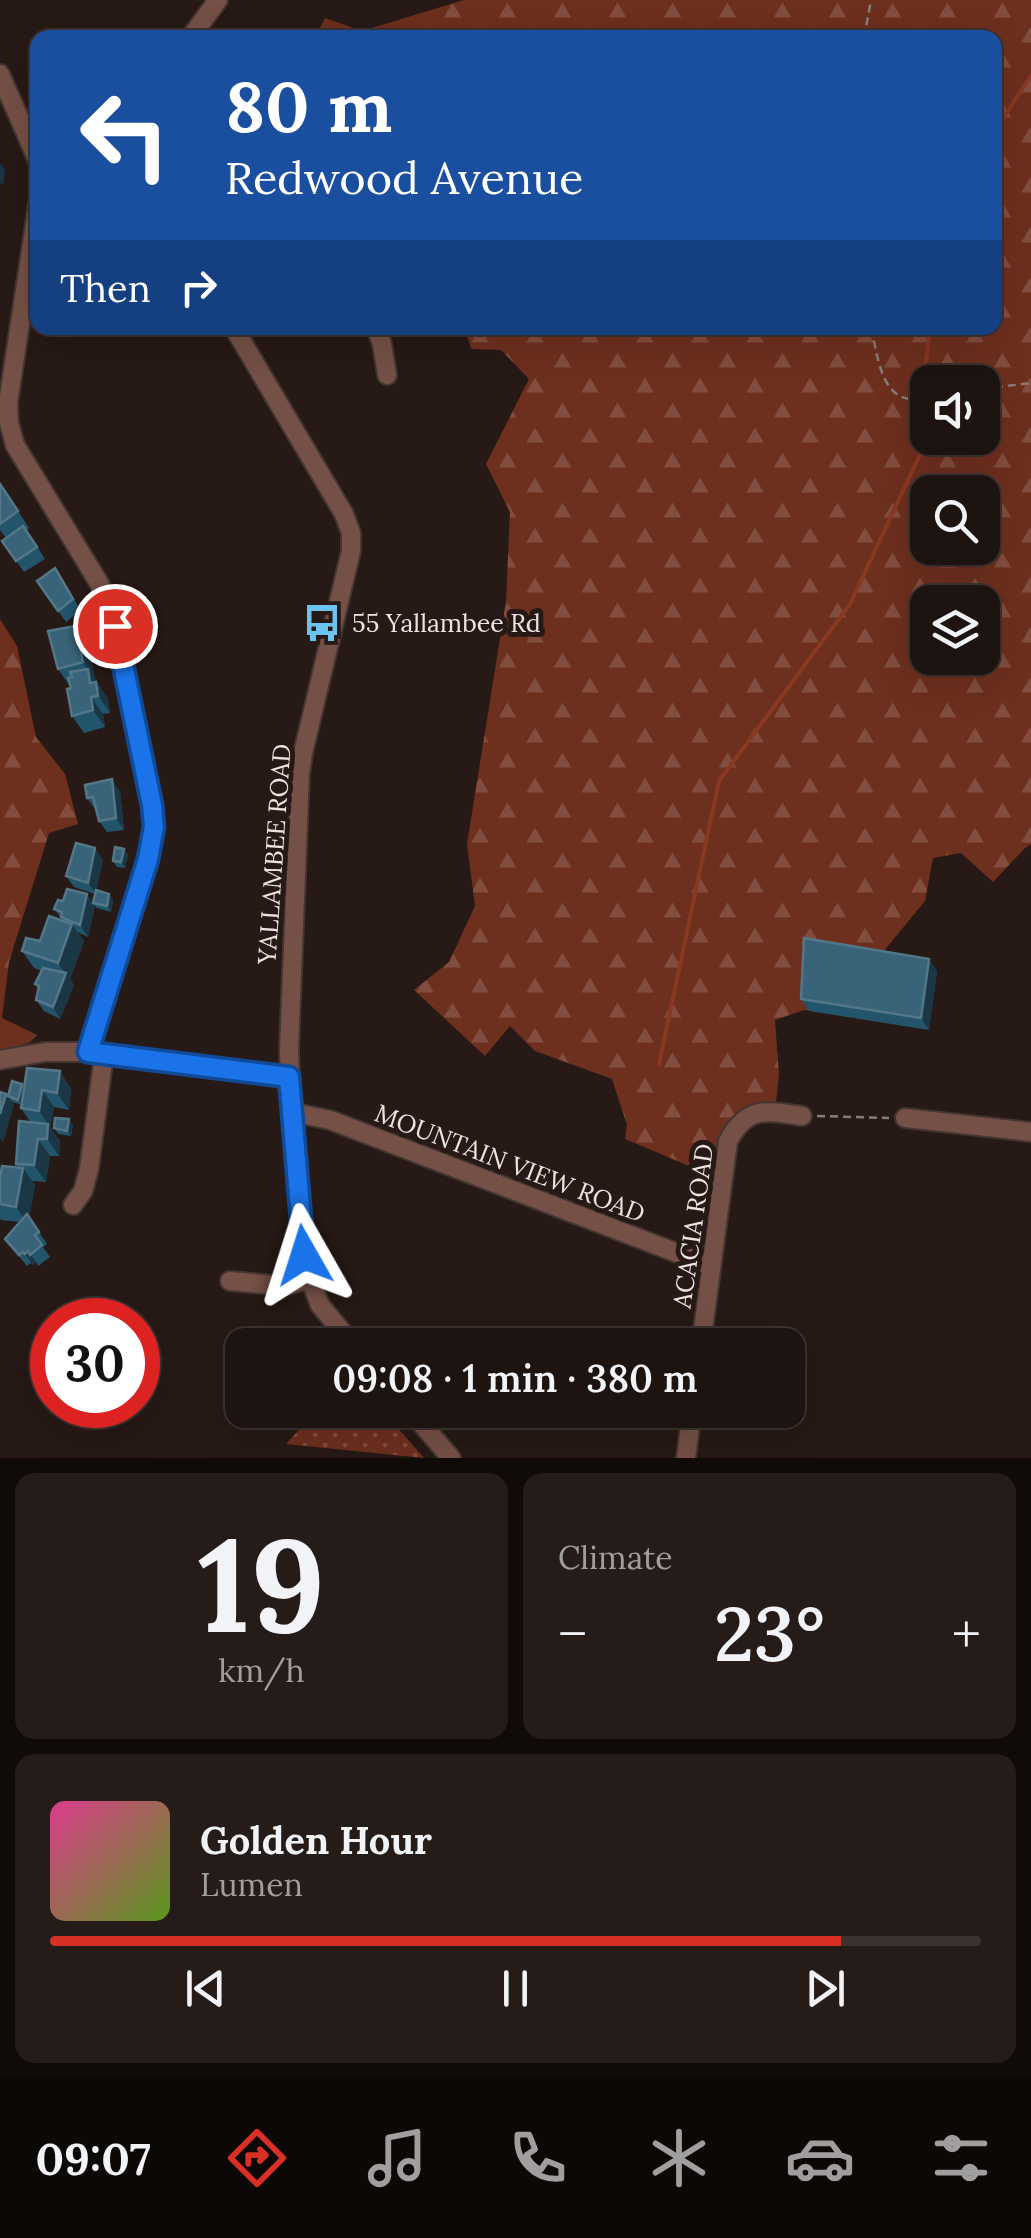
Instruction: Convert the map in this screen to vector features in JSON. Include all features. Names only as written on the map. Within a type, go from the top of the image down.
[{"type":"street","points":[[196,30],[218,0]]},
{"type":"street","points":[[0,74],[30,139]]},
{"type":"street","points":[[30,257],[8,403],[9,423],[16,446],[109,604],[153,816],[148,859],[96,1053],[90,1169],[83,1191],[73,1205]]},
{"type":"street","name":"YALLAMBEE ROAD","points":[[238,335],[344,514],[352,542],[300,773],[289,1077],[309,1279],[326,1314],[338,1328]]},
{"type":"street","points":[[379,335],[387,375]]},
{"type":"street","points":[[0,1060],[45,1052],[96,1053],[289,1077]]},
{"type":"street","name":"MOUNTAIN VIEW ROAD","points":[[290,1112],[330,1120],[710,1266]]},
{"type":"street","name":"ACACIA ROAD","points":[[702,1328],[728,1141],[738,1123],[748,1116],[775,1112],[802,1116]]},
{"type":"street","points":[[905,1118],[1031,1132]]},
{"type":"street","points":[[230,1280],[285,1286],[309,1279]]},
{"type":"street","points":[[425,1428],[451,1458]]},
{"type":"street","points":[[686,1458],[690,1428]]},
{"type":"path","points":[[865,30],[871,0]]},
{"type":"path","points":[[873,335],[886,382],[893,392],[910,399]]},
{"type":"path","points":[[1000,387],[1031,384]]},
{"type":"path","points":[[802,1116],[905,1118]]},
{"type":"green space","points":[[464,0],[1031,0],[1031,844],[993,882],[961,853],[933,858],[925,901],[878,958],[859,1017],[804,1010],[775,1020],[779,1074],[775,1112],[760,1113],[701,1171],[625,1139],[627,1125],[612,1079],[535,1051],[510,1026],[485,1056],[414,990],[449,962],[475,906],[467,844],[506,601],[510,512],[486,464],[529,379],[501,350],[471,349],[467,335],[1002,335],[1002,30],[365,30]]},
{"type":"green space","points":[[325,18],[359,30],[319,30]]},
{"type":"green space","points":[[0,619],[17,646],[36,737],[65,774],[78,824],[49,833],[9,962],[2,1018],[37,1035],[30,1042],[0,1053]]},
{"type":"green space","points":[[301,1428],[398,1428],[424,1458],[286,1444]]},
{"type":"building","points":[[0,484],[18,511],[0,524]]},
{"type":"building","points":[[23,526],[37,547],[16,561],[2,541]]},
{"type":"building","points":[[55,568],[73,599],[58,611],[37,581]]},
{"type":"building","points":[[76,626],[83,662],[58,669],[48,631]]},
{"type":"building","points":[[88,669],[98,696],[91,697],[93,710],[72,716],[67,689],[71,688],[70,672]]},
{"type":"building","points":[[112,779],[116,818],[99,821],[93,797],[87,798],[85,785]]},
{"type":"building","points":[[76,843],[95,848],[88,883],[66,876]]},
{"type":"building","points":[[115,847],[124,849],[121,862],[113,861]]},
{"type":"building","points":[[67,889],[87,894],[80,925],[61,917],[62,912],[54,909],[58,900],[63,901]]},
{"type":"building","points":[[96,890],[109,894],[107,906],[93,903]]},
{"type":"building","points":[[49,916],[72,924],[58,963],[22,951],[26,938],[40,941]]},
{"type":"building","points":[[804,938],[929,959],[921,1018],[801,999]]},
{"type":"building","points":[[43,968],[66,973],[53,1007],[36,1000],[39,986],[35,984]]},
{"type":"building","points":[[27,1068],[60,1071],[57,1093],[42,1090],[39,1111],[21,1108]]},
{"type":"building","points":[[12,1081],[22,1084],[18,1100],[8,1096]]},
{"type":"building","points":[[0,1092],[6,1094],[0,1114]]},
{"type":"building","points":[[55,1118],[69,1119],[67,1131],[54,1128]]},
{"type":"building","points":[[19,1121],[48,1124],[47,1139],[38,1139],[34,1165],[16,1164]]},
{"type":"building","points":[[2,1166],[23,1168],[16,1207],[0,1204]]},
{"type":"building","points":[[27,1214],[42,1245],[30,1255],[28,1251],[19,1255],[5,1239]]},
{"type":"waterway","points":[[1002,120],[1031,75]]},
{"type":"waterway","points":[[926,365],[929,335]]},
{"type":"waterway","points":[[659,1064],[719,781],[850,604],[920,455]]},
{"type":"place","name":"55 Yallambee Rd","points":[[322,623]]},
{"type":"route","points":[[115,626],[154,827],[148,859],[88,1052],[289,1077],[304,1255]]}]
